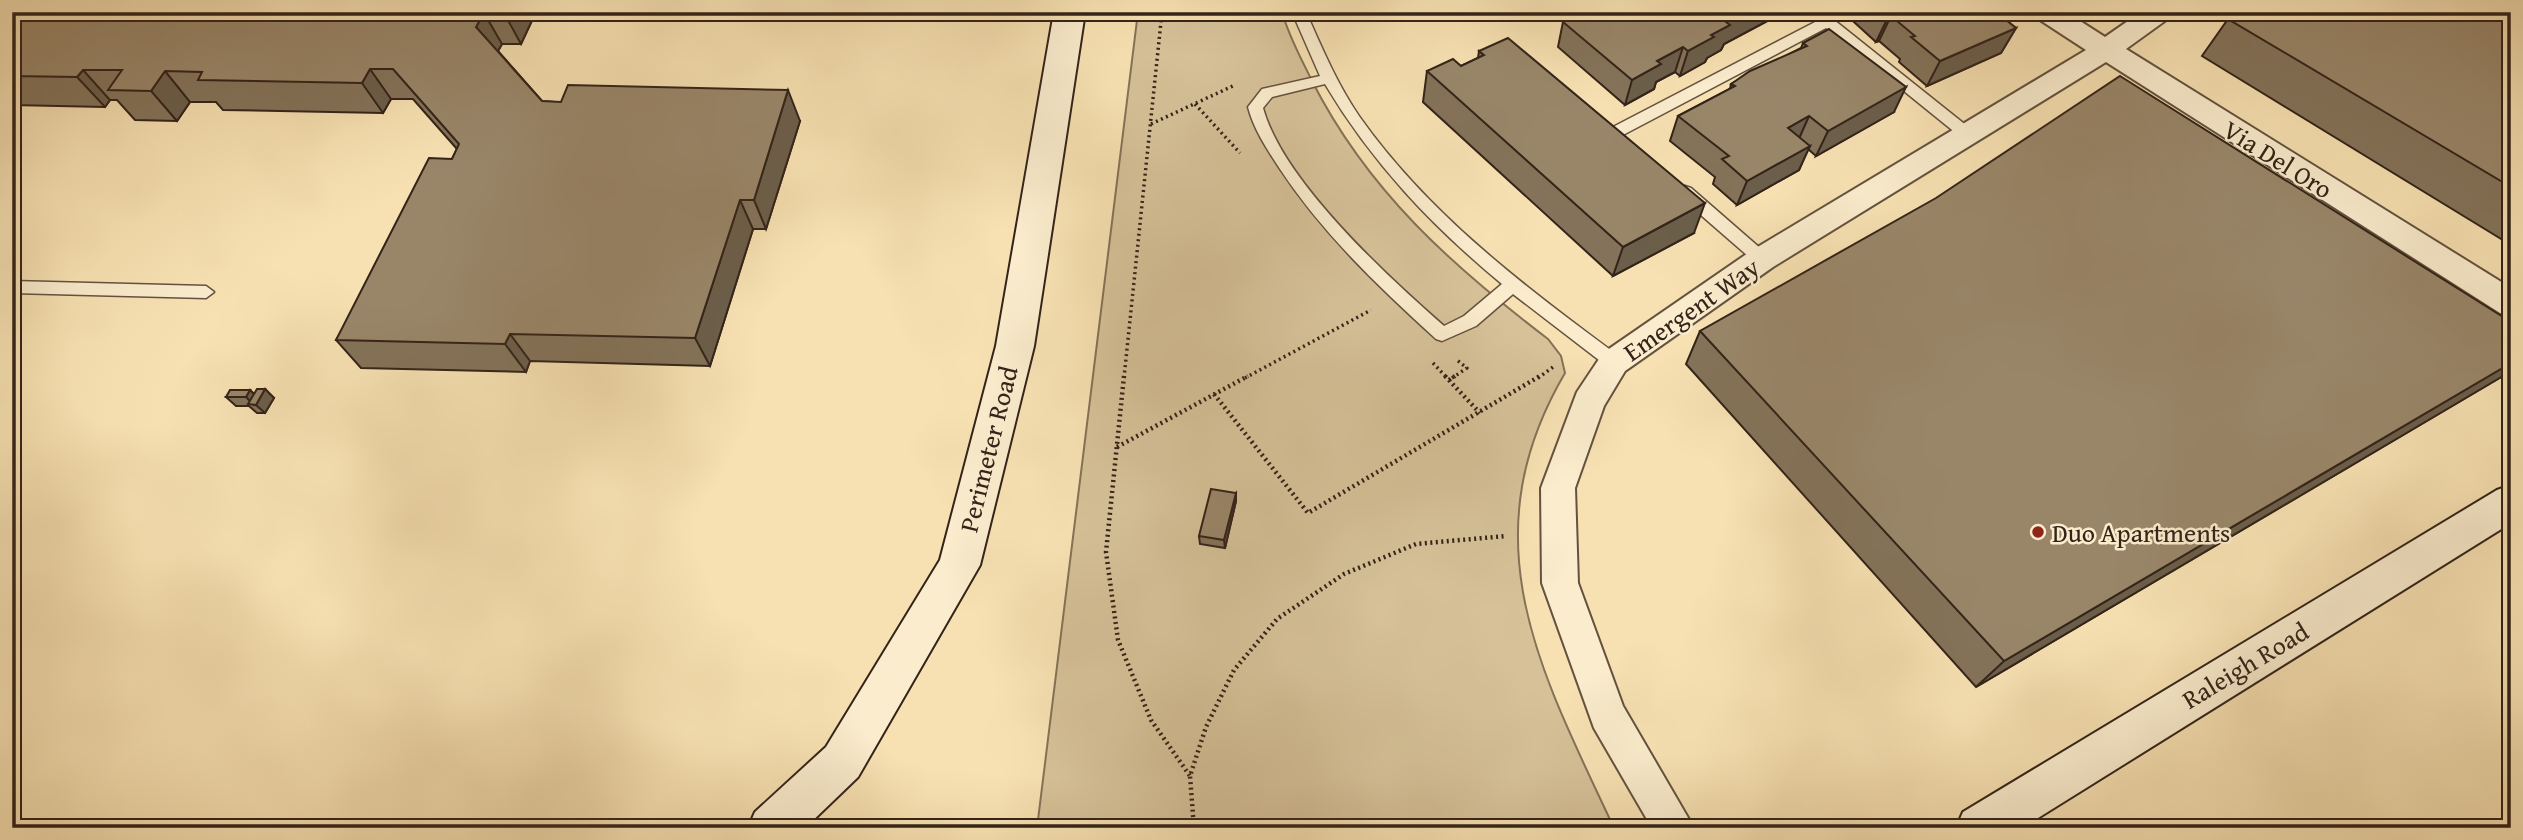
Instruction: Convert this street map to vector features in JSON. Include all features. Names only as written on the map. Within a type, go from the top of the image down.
[{"type":"street","name":"Perimeter Road","points":[[771,828],[842,762],[959,565],[1015,346],[1070,12]]},
{"type":"street","name":"Via Del Oro","points":[[2046,12],[2104,51],[2511,304]]},
{"type":"street","name":"Emergent Way","points":[[1674,828],[1607,716],[1560,583],[1558,488],[1589,402],[1614,362],[1762,259],[2104,51],[2160,12]]},
{"type":"street","name":"Raleigh Road","points":[[1979,828],[2511,502]]},
{"type":"lane","points":[[1299,12],[1313,52],[1327,79],[1369,143],[1426,209],[1511,286],[1614,362]]},
{"type":"lane","points":[[1616,133],[1821,17],[1967,134]]},
{"type":"lane","points":[[1327,79],[1267,93],[1255,107],[1266,135],[1289,171],[1349,246],[1442,334],[1470,321],[1511,286]]},
{"type":"lane","points":[[1668,178],[1762,259]]},
{"type":"lane","points":[[12,287],[206,292]]},
{"type":"path","points":[[1162,12],[1106,552],[1118,640],[1151,720],[1190,776]]},
{"type":"path","points":[[1150,124],[1240,82]]},
{"type":"path","points":[[1116,447],[1380,305]]},
{"type":"path","points":[[1214,394],[1308,513],[1516,393],[1553,367]]},
{"type":"path","points":[[1194,828],[1190,776],[1206,727],[1234,670],[1277,620],[1344,573],[1416,544],[1506,537]]},
{"type":"shaded area","points":[[1138,12],[1282,12],[1300,56],[1334,121],[1386,191],[1445,254],[1548,339],[1561,356],[1565,373],[1536,434],[1521,493],[1518,549],[1525,605],[1541,660],[1562,715],[1614,828],[1037,828]]},
{"type":"building","points":[[12,12],[504,12],[484,13],[476,27],[542,101],[561,102],[568,85],[788,90],[754,200],[740,200],[695,338],[510,334],[505,344],[336,340],[429,158],[452,159],[459,144],[393,69],[370,69],[362,83],[198,80],[202,72],[165,71],[151,91],[108,90],[122,70],[83,70],[77,77],[12,76]]},
{"type":"building","points":[[1583,12],[1596,12],[1601,16],[1609,12],[1745,12],[1726,22],[1730,25],[1711,35],[1714,37],[1688,51],[1683,47],[1657,61],[1661,64],[1632,80],[1563,22]]},
{"type":"building","points":[[1882,12],[1996,12],[2016,28],[1940,61],[1911,37],[1915,36]]},
{"type":"building","points":[[2236,12],[2511,12],[2511,187],[2228,19]]},
{"type":"building","points":[[1829,29],[1906,87],[1828,131],[1809,116],[1788,128],[1810,146],[1747,181],[1722,159],[1729,156],[1678,116],[1735,86],[1731,84],[1750,71],[1807,46],[1803,43]]},
{"type":"building","points":[[1508,38],[1705,203],[1623,247],[1427,71],[1453,59],[1461,66],[1484,55],[1479,51]]},
{"type":"building","name":"Duo Apartments","points":[[2120,76],[2511,322],[2511,363],[2004,661],[1700,331],[1936,198]]},
{"type":"building","points":[[257,389],[265,389],[256,405],[248,404]]},
{"type":"building","points":[[230,390],[250,390],[246,397],[226,397]]},
{"type":"building","points":[[1211,489],[1236,493],[1224,540],[1199,536]]},
{"type":"place","name":"Duo Apartments","points":[[2038,532]]}]
